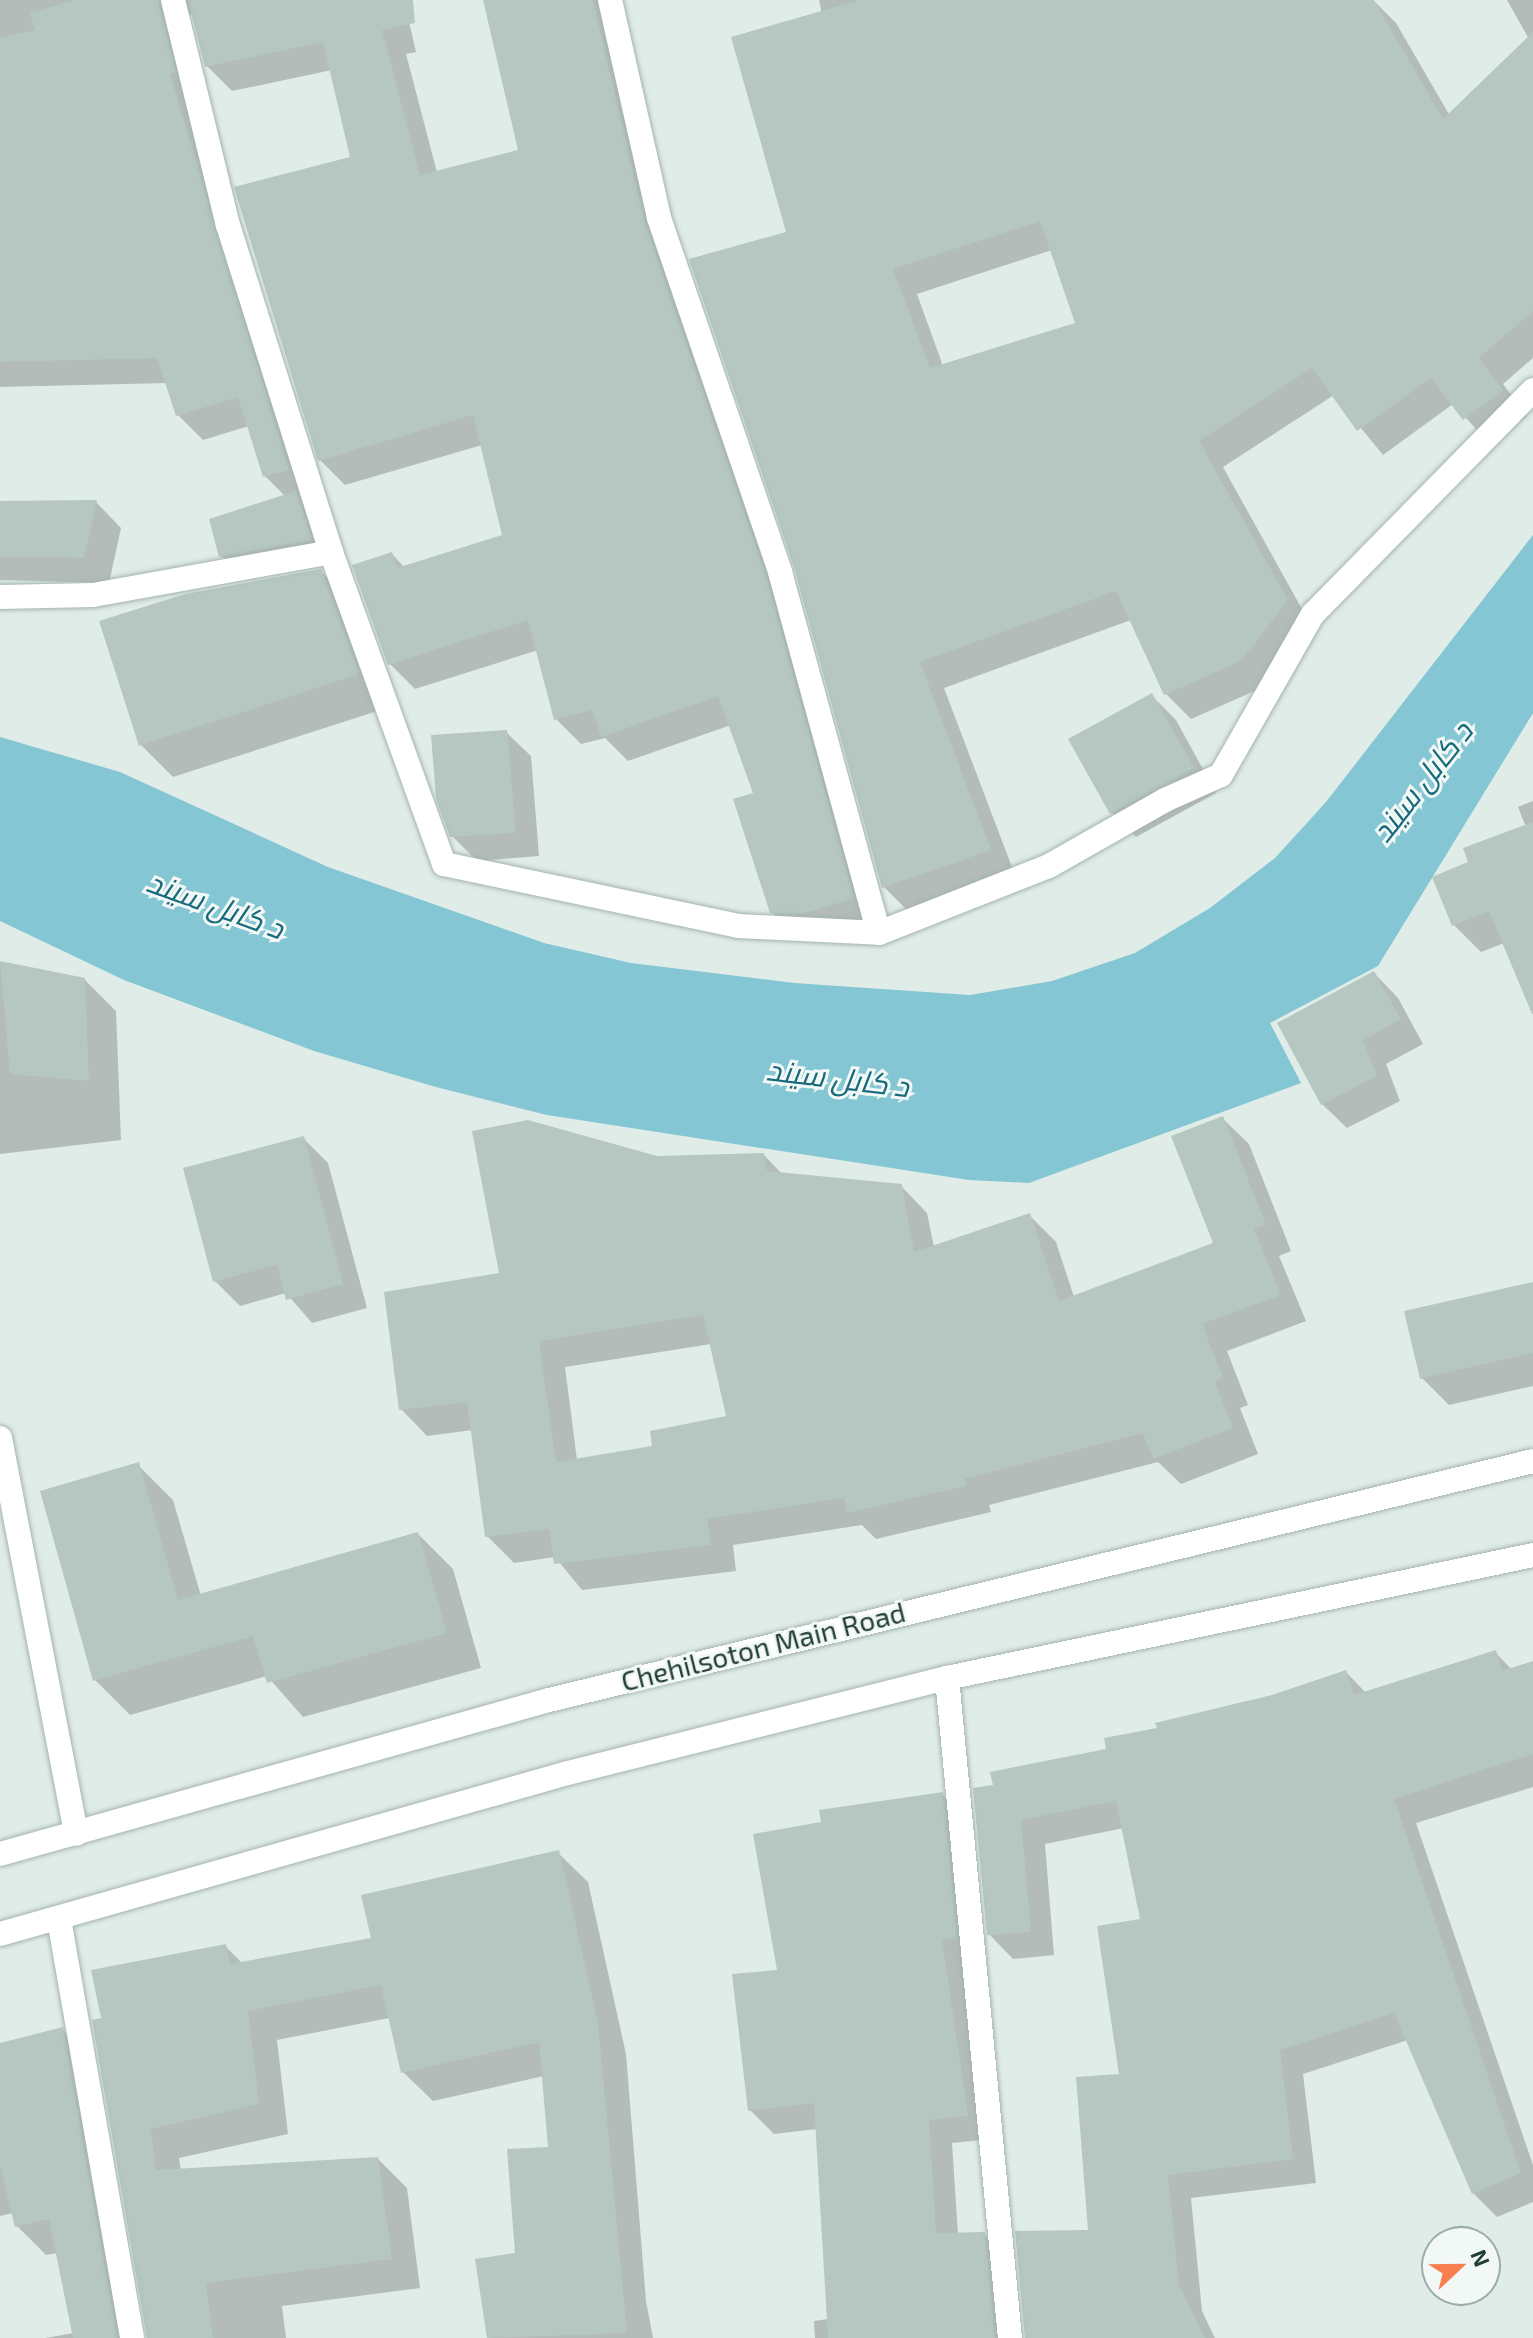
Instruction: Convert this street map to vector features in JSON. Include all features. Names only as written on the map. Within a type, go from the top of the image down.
[{"type":"street","points":[[173,0],[228,225],[331,552],[444,864],[615,896],[738,926],[879,933],[1049,866],[1165,800],[1221,775],[1313,614],[1533,390]]},
{"type":"street","points":[[610,0],[659,218],[780,572],[879,933]]},
{"type":"street","points":[[0,597],[93,595],[331,552]]},
{"type":"street","points":[[0,1438],[76,1834]]},
{"type":"street","name":"Chehilsoton Main Road","points":[[0,1854],[549,1700],[1533,1461]]},
{"type":"street","points":[[0,1934],[568,1773],[947,1678],[1533,1555]]},
{"type":"street","points":[[947,1678],[1010,2338]]},
{"type":"street","points":[[59,1919],[132,2338]]},
{"type":"water","name":"د کابل سيند","points":[[1533,535],[1533,713],[1378,966],[1270,1023],[1301,1083],[1029,1183],[969,1180],[547,1115],[436,1087],[314,1051],[124,980],[0,921],[0,737],[120,772],[328,867],[544,943],[631,963],[794,983],[970,995],[1052,981],[1135,953],[1210,908],[1275,858],[1326,802]]},
{"type":"building","points":[[75,0],[158,0],[176,73],[170,74],[289,470],[263,477],[238,397],[176,416],[157,358],[0,362],[0,38],[35,30],[30,13]]},
{"type":"building","points":[[188,0],[413,0],[415,23],[382,30],[420,175],[518,150],[483,0],[593,0],[645,223],[766,576],[854,898],[802,914],[770,913],[733,799],[753,793],[718,696],[601,737],[592,710],[554,720],[528,620],[388,665],[352,565],[392,552],[397,568],[502,535],[473,415],[318,461],[234,187],[350,157],[323,42],[205,67]]},
{"type":"building","points":[[860,0],[1374,0],[1443,119],[1533,32],[1533,311],[1479,358],[1503,390],[1463,420],[1431,378],[1357,431],[1312,368],[1199,441],[1288,600],[1241,661],[1164,695],[1116,591],[920,662],[991,850],[882,888],[794,567],[689,259],[786,232],[731,37]],"holes":[[[1040,221],[1075,323],[930,368],[893,269]]]},
{"type":"building","points":[[296,491],[312,540],[219,557],[209,519]]},
{"type":"building","points":[[97,500],[84,558],[0,557],[0,501]]},
{"type":"building","points":[[321,569],[359,674],[139,746],[99,621],[185,594]]},
{"type":"building","points":[[1152,693],[1194,768],[1110,814],[1068,739]]},
{"type":"building","points":[[507,730],[516,833],[450,837],[436,799],[431,735]]},
{"type":"building","points":[[1533,822],[1532,1014],[1489,911],[1452,926],[1432,877],[1468,862],[1463,848]]},
{"type":"building","points":[[0,961],[85,978],[89,1081],[10,1074]]},
{"type":"building","points":[[1374,971],[1401,1019],[1363,1040],[1377,1076],[1321,1105],[1277,1023]]},
{"type":"building","points":[[1223,1116],[1266,1225],[1254,1229],[1281,1295],[1202,1324],[1223,1378],[1215,1382],[1233,1428],[1153,1459],[1143,1433],[964,1479],[966,1486],[847,1513],[844,1498],[707,1519],[711,1545],[554,1564],[549,1529],[485,1537],[467,1402],[399,1410],[384,1292],[499,1273],[472,1131],[528,1120],[657,1156],[764,1153],[767,1171],[902,1184],[914,1252],[1030,1213],[1059,1301],[1213,1243],[1171,1136]],"holes":[[[703,1315],[726,1416],[650,1431],[652,1446],[556,1462],[539,1341]]]},
{"type":"building","points":[[304,1136],[343,1284],[286,1300],[277,1265],[213,1282],[183,1168]]},
{"type":"building","points":[[1533,1282],[1533,1353],[1420,1379],[1404,1311]]},
{"type":"building","points":[[139,1462],[178,1600],[418,1532],[447,1633],[267,1683],[253,1636],[93,1681],[40,1491]]},
{"type":"building","points":[[1496,1650],[1502,1671],[1533,1661],[1533,1754],[1394,1799],[1521,2173],[1472,2194],[1394,2013],[1280,2050],[1293,2159],[1168,2175],[1179,2285],[1205,2338],[1025,2338],[1015,2231],[1088,2230],[1076,2077],[1119,2074],[1097,1926],[1140,1919],[1116,1801],[1021,1820],[1031,1932],[987,1935],[973,1788],[993,1785],[990,1772],[1106,1749],[1104,1738],[1157,1728],[1155,1723],[1272,1695],[1346,1670],[1354,1695]]},
{"type":"building","points":[[943,1792],[957,1937],[942,1939],[968,2116],[929,2120],[936,2233],[985,2232],[995,2338],[828,2338],[814,2103],[748,2111],[732,1974],[777,1970],[753,1834],[821,1822],[819,1810]]},
{"type":"building","points":[[559,1850],[598,2023],[627,2333],[487,2338],[475,2259],[515,2253],[507,2149],[548,2147],[539,2042],[401,2073],[381,1985],[248,2011],[259,2104],[151,2129],[156,2170],[378,2157],[392,2259],[206,2283],[213,2338],[147,2338],[92,2020],[101,2018],[91,1970],[226,1944],[230,1964],[371,1938],[361,1895]]},
{"type":"building","points":[[63,2027],[117,2338],[73,2338],[49,2219],[15,2227],[0,2165],[0,2043]]}]
